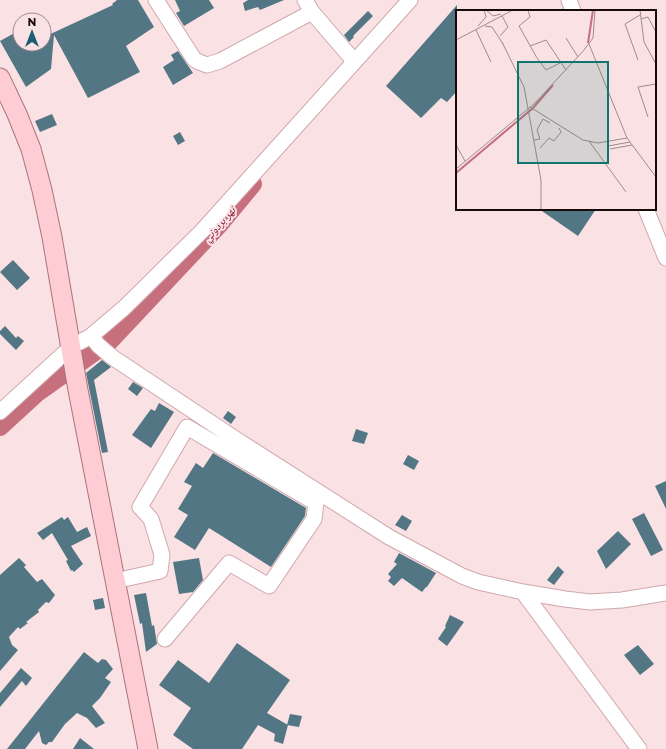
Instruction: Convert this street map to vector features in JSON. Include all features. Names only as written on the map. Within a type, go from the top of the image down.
[{"type":"main road","points":[[0,78],[17,114],[31,150],[42,190],[52,237],[78,390],[148,749]]},
{"type":"street","points":[[156,0],[194,59],[207,65],[220,61],[241,50],[308,6],[354,62]]},
{"type":"street","points":[[0,412],[71,352],[94,341],[124,308],[202,231],[410,0]]},
{"type":"street","points":[[569,0],[573,10]]},
{"type":"street","points":[[646,210],[666,258]]},
{"type":"street","points":[[94,341],[112,357],[237,440],[389,537],[462,576],[478,582],[523,592],[590,602],[622,600],[666,593]]},
{"type":"street","points":[[115,581],[160,572],[162,555],[151,519],[140,507],[186,428],[316,503],[314,519],[269,586],[229,563],[165,639]]},
{"type":"street","points":[[523,592],[639,749]]},
{"type":"building","points":[[117,0],[138,0],[154,27],[126,46],[140,72],[88,98],[54,35],[51,69],[26,87],[0,41],[12,34],[12,52],[52,52],[52,33],[113,5],[112,4]]},
{"type":"building","points":[[175,0],[209,0],[214,8],[184,26],[176,13],[180,11]]},
{"type":"building","points":[[248,0],[284,0],[260,10],[258,7],[245,11],[243,3]]},
{"type":"building","points":[[457,5],[456,92],[447,102],[441,98],[421,118],[386,86]]},
{"type":"building","points":[[368,11],[373,16],[349,42],[344,35]]},
{"type":"building","points":[[178,51],[193,73],[173,85],[163,67],[174,60],[171,55]]},
{"type":"building","points":[[52,114],[57,125],[40,132],[35,121]]},
{"type":"building","points":[[180,132],[185,141],[178,145],[173,136]]},
{"type":"building","points":[[540,210],[595,210],[578,236]]},
{"type":"building","points":[[13,260],[30,278],[17,290],[0,272]]},
{"type":"building","points":[[5,326],[16,338],[18,336],[24,341],[16,350],[0,334],[0,331]]},
{"type":"building","points":[[102,360],[111,367],[94,380],[108,452],[102,453],[86,373]]},
{"type":"building","points":[[133,382],[143,388],[137,396],[128,389]]},
{"type":"building","points":[[159,403],[174,412],[151,448],[132,435],[151,409],[155,411]]},
{"type":"building","points":[[228,411],[236,417],[231,424],[223,418]]},
{"type":"building","points":[[356,429],[368,433],[364,444],[352,441]]},
{"type":"building","points":[[213,453],[306,508],[305,516],[271,567],[209,528],[195,550],[174,537],[188,515],[178,509],[192,486],[184,482],[196,463],[203,468]]},
{"type":"building","points":[[408,455],[419,461],[414,470],[403,464]]},
{"type":"building","points":[[666,481],[666,509],[655,486]]},
{"type":"building","points":[[644,513],[663,550],[651,556],[632,519]]},
{"type":"building","points":[[402,515],[412,521],[406,531],[395,525]]},
{"type":"building","points":[[62,517],[64,520],[68,517],[77,532],[87,527],[91,536],[71,546],[83,564],[74,572],[72,570],[71,571],[66,561],[68,560],[52,533],[43,540],[37,533]]},
{"type":"building","points":[[618,531],[631,544],[606,569],[597,551]]},
{"type":"building","points":[[399,553],[436,573],[422,592],[402,578],[394,586],[388,581],[391,577],[388,574],[397,564],[394,562]]},
{"type":"building","points":[[19,558],[26,565],[24,567],[37,582],[42,579],[55,595],[49,603],[46,602],[38,610],[39,612],[26,622],[28,623],[20,629],[18,627],[9,637],[12,645],[18,650],[0,671],[0,575]]},
{"type":"building","points":[[199,558],[203,580],[193,592],[179,594],[173,562]]},
{"type":"building","points":[[558,566],[564,572],[554,585],[547,580]]},
{"type":"building","points":[[146,593],[157,644],[146,652],[142,623],[140,624],[134,595]]},
{"type":"building","points":[[103,598],[105,608],[95,610],[93,600]]},
{"type":"building","points":[[450,615],[464,622],[447,646],[438,639],[446,627],[445,626]]},
{"type":"building","points":[[237,643],[290,680],[267,713],[288,725],[283,744],[274,741],[275,734],[258,725],[242,749],[193,749],[173,735],[191,708],[159,685],[178,660],[209,683]]},
{"type":"building","points":[[638,645],[654,664],[640,675],[624,655]]},
{"type":"building","points":[[84,652],[98,663],[102,659],[106,660],[113,669],[105,678],[111,682],[100,698],[92,706],[105,723],[96,728],[87,718],[77,713],[65,724],[52,742],[49,742],[46,745],[42,743],[39,731],[25,749],[7,749]]},
{"type":"building","points":[[21,668],[32,678],[26,686],[22,681],[0,707],[0,693]]},
{"type":"building","points":[[290,714],[302,716],[299,727],[287,725]]},
{"type":"building","points":[[80,738],[94,749],[73,749]]},
{"type":"waterway","name":"نهر بردوني","points":[[0,427],[36,394],[109,342],[220,224],[253,184]]}]
